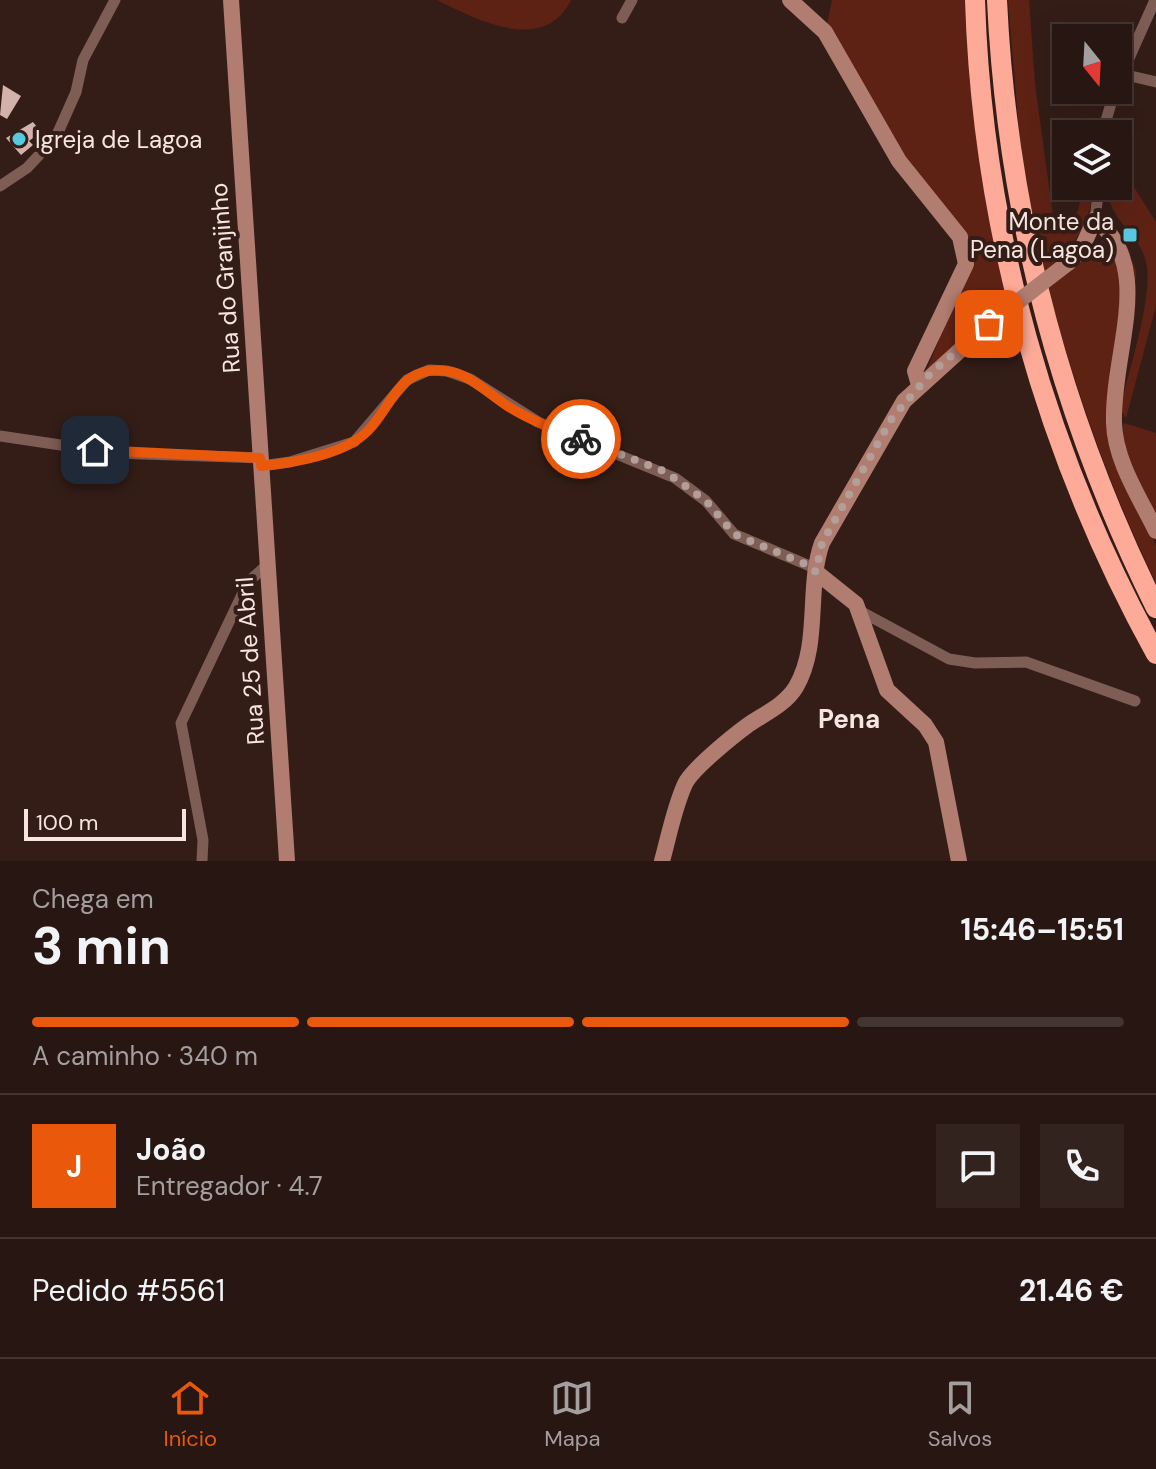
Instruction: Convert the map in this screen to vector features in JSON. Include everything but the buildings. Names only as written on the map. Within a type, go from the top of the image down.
[{"type":"highway","points":[[975,0],[992,175],[1025,330],[1053,423],[1085,507],[1156,654]]},
{"type":"highway","points":[[997,0],[1015,179],[1040,300],[1089,458],[1156,608]]},
{"type":"street","points":[[0,186],[27,168],[56,137],[76,92],[83,60],[115,0]]},
{"type":"street","name":"Rua do Granjinho","points":[[231,0],[261,462]]},
{"type":"street","points":[[622,18],[632,0]]},
{"type":"street","points":[[790,0],[825,32],[899,161],[964,245],[966,264],[915,371],[919,385]]},
{"type":"street","points":[[1132,52],[1155,0]]},
{"type":"street","points":[[1132,80],[1156,82]]},
{"type":"street","points":[[662,861],[686,781],[744,728],[786,700],[795,688],[805,663],[822,543],[892,418],[919,385],[1081,250],[1095,219],[1097,200]]},
{"type":"street","points":[[1095,219],[1127,240],[1141,267],[1141,301],[1114,425],[1127,471],[1156,531]]},
{"type":"street","points":[[0,436],[114,453],[290,462],[354,442],[407,380],[429,370],[447,371],[470,379],[538,422],[666,472],[706,501],[734,534],[810,566],[860,611],[949,659],[975,663],[1026,662],[1135,701]]},
{"type":"street","name":"Rua 25 de Abril","points":[[261,462],[287,861]]},
{"type":"street","points":[[202,861],[203,840],[181,723],[248,582],[268,564]]},
{"type":"street","points":[[860,611],[887,690],[925,725],[936,742],[959,861]]},
{"type":"shaded area","points":[[437,0],[571,0],[559,17],[544,26],[527,29],[490,23]]},
{"type":"shaded area","points":[[832,0],[966,0],[1008,298],[927,369],[972,262],[969,243],[891,136],[827,24]]},
{"type":"shaded area","points":[[1008,0],[1029,0],[1035,84],[1055,230],[1074,223],[1081,200],[1092,200],[1078,235],[1044,275],[1021,153]]},
{"type":"shaded area","points":[[1132,176],[1134,187],[1156,222],[1156,306],[1126,418],[1120,409],[1139,335],[1148,277],[1142,251],[1109,200],[1132,200]]},
{"type":"shaded area","points":[[1111,236],[1127,246],[1136,272],[1132,320],[1113,397],[1128,487],[1156,545],[1156,583],[1095,439],[1048,289],[1101,241]]},
{"type":"shaded area","points":[[1124,423],[1156,433],[1156,518],[1127,457],[1122,433]]},
{"type":"way so far","points":[[581,439],[656,468],[685,483],[706,501],[734,534],[810,566],[816,572],[822,543],[892,418],[931,373],[989,324]]},
{"type":"place","name":"Igreja de Lagoa","points":[[19,139]]},
{"type":"place","name":"Monte da Pena (Lagoa)","points":[[1130,235]]},
{"type":"district","name":"Pena","points":[[849,719]]},
{"type":"route","points":[[95,450],[153,456],[260,458],[261,466],[290,462],[354,442],[407,380],[429,370],[457,373],[538,422],[581,439]]}]
